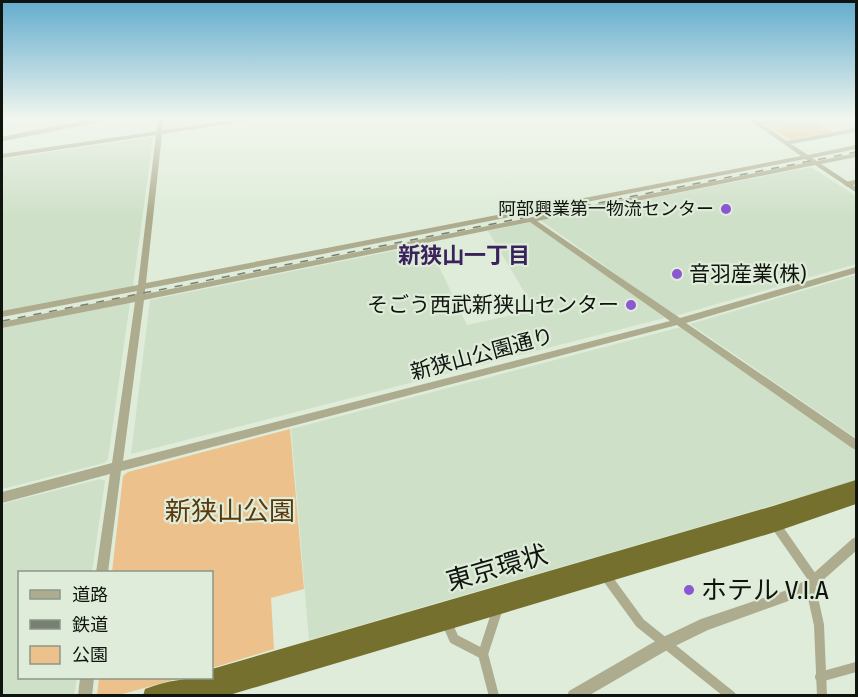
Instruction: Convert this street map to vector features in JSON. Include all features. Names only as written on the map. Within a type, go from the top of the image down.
[{"type":"highway","name":"東京環状","points":[[193,696],[240,689],[856,487]]},
{"type":"highway","name":"東京環状","points":[[213,679],[602,569],[775,524],[856,497]]},
{"type":"highway","name":"東京環状","points":[[152,696],[212,679]]},
{"type":"street","points":[[2,156],[39,151]]},
{"type":"street","points":[[102,571],[140,298],[157,151]]},
{"type":"street","points":[[797,151],[856,190]]},
{"type":"street","points":[[2,314],[839,151]]},
{"type":"street","points":[[2,326],[856,155]]},
{"type":"street","points":[[847,184],[856,182]]},
{"type":"street","points":[[530,219],[856,445]]},
{"type":"street","name":"新狭山公園通り","points":[[2,496],[678,322],[856,270]]},
{"type":"street","points":[[775,524],[812,582],[820,626],[822,696]]},
{"type":"street","points":[[574,696],[664,644],[706,624],[790,595],[812,582],[854,547]]},
{"type":"street","points":[[602,569],[640,623],[731,696]]},
{"type":"street","points":[[494,696],[483,654],[500,604]]},
{"type":"street","points":[[446,620],[454,639],[483,654]]},
{"type":"street","points":[[820,677],[856,667]]},
{"type":"street","points":[[85,696],[87,679]]},
{"type":"shaded area","points":[[60,151],[151,151],[133,286],[2,312],[2,159]]},
{"type":"shaded area","points":[[811,167],[856,196],[856,264],[675,316],[540,220]]},
{"type":"shaded area","points":[[531,222],[665,318],[131,454],[150,300],[428,244],[467,325],[535,310],[488,231]]},
{"type":"shaded area","points":[[856,275],[856,438],[690,324]]},
{"type":"shaded area","points":[[130,302],[108,459],[104,463],[2,489],[2,328]]},
{"type":"shaded area","points":[[681,327],[856,449],[856,481],[309,640],[291,429]]},
{"type":"shaded area","points":[[100,479],[105,481],[92,571],[18,571],[18,679],[77,679],[74,695],[2,695],[2,504]]},
{"type":"green space","name":"新狭山公園","points":[[290,429],[304,589],[271,598],[274,649],[213,668],[213,571],[112,571],[123,476],[128,472]]},
{"type":"green space","points":[[99,679],[176,679],[119,695],[97,695]]},
{"type":"railway","points":[[2,321],[856,152]]},
{"type":"place","name":"阿部興業第一物流センター","points":[[726,209]]},
{"type":"place","name":"音羽産業(株)","points":[[677,274]]},
{"type":"place","name":"そごう西武新狭山センター","points":[[631,305]]},
{"type":"place","name":"ホテル V.I.A","points":[[689,590]]},
{"type":"district","name":"新狭山一丁目","points":[[464,255]]}]
